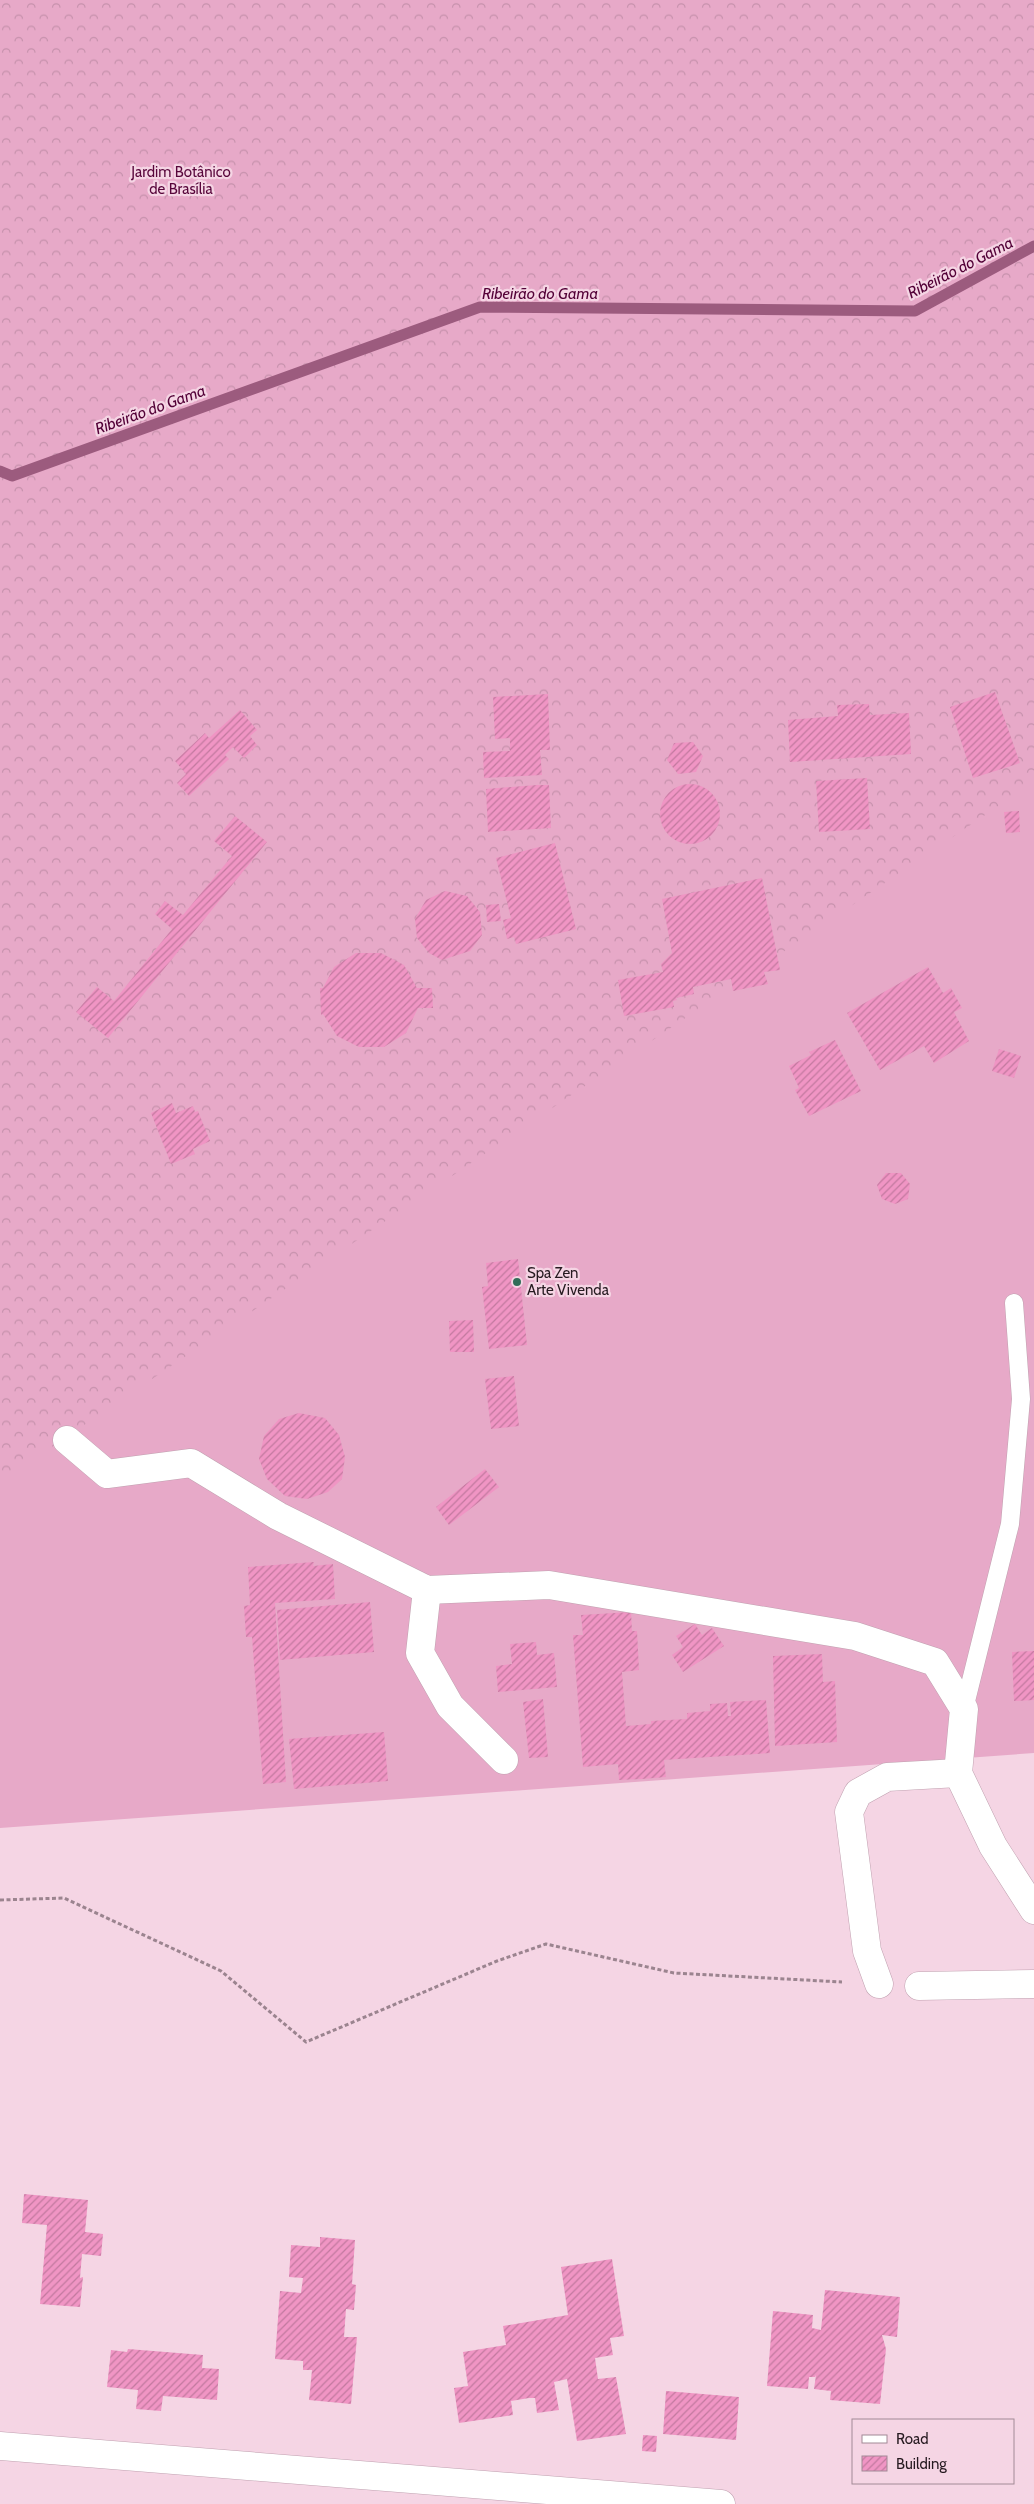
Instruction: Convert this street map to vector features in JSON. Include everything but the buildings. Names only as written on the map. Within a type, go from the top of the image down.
[{"type":"street","points":[[67,1440],[107,1474],[190,1463],[278,1516],[428,1590],[548,1585],[856,1636],[936,1662],[964,1709],[958,1773],[993,1846],[1034,1910]]},
{"type":"street","points":[[428,1590],[420,1653],[450,1706],[504,1760]]},
{"type":"street","points":[[879,1984],[867,1951],[849,1812],[858,1793],[887,1777],[958,1773]]},
{"type":"street","points":[[919,1986],[1034,1984]]},
{"type":"street","points":[[0,2446],[721,2504]]},
{"type":"lane","points":[[964,1709],[1010,1524],[1021,1399],[1014,1303]]},
{"type":"path","points":[[0,1900],[64,1898],[82,1906],[221,1971],[306,2042],[497,1961],[546,1944],[674,1972],[879,1984]]},
{"type":"green space","name":"Jardim Botânico de Brasília","points":[[0,0],[1034,0],[1034,782],[0,1482]]},
{"type":"green space","name":"Spa Zen Arte Vivenda","points":[[1034,776],[1034,1753],[0,1828],[0,811]]},
{"type":"waterway","name":"Ribeirão do Gama","points":[[0,471],[12,476],[480,307],[915,311],[1034,246]]},
{"type":"place","name":"Spa Zen Arte Vivenda","points":[[517,1282]]}]
